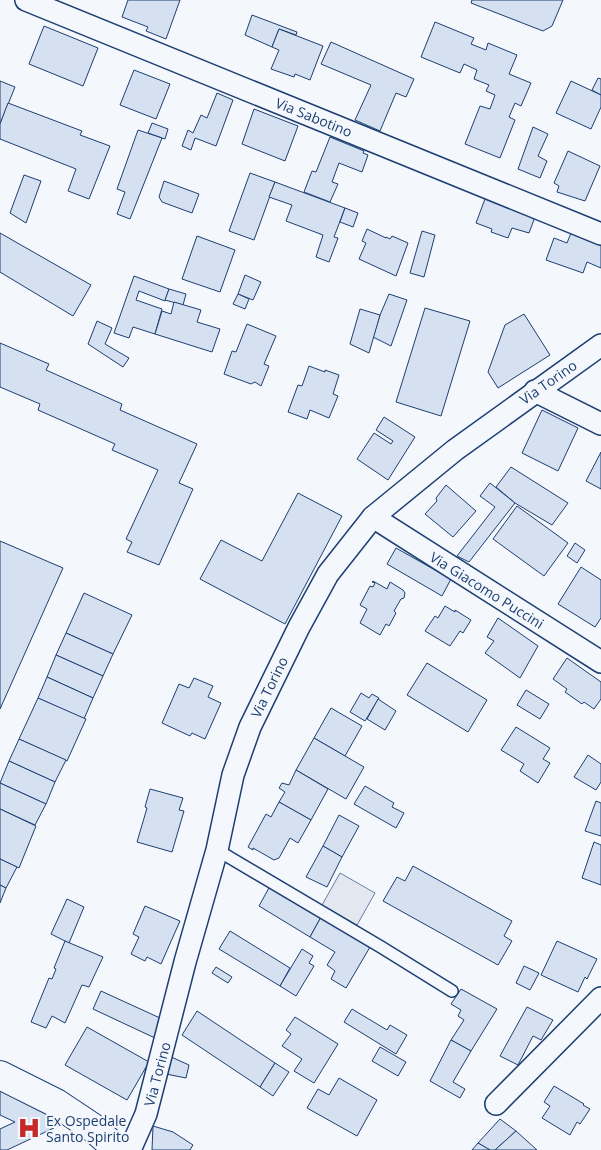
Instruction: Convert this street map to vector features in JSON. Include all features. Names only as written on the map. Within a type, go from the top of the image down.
[{"type":"street","name":"Via Sabotino","points":[[26,0],[601,234]]},
{"type":"street","name":"Via Torino","points":[[130,1150],[146,1114],[216,850],[233,775],[250,727],[299,627],[328,574],[373,518],[455,450],[601,345]]},
{"type":"street","points":[[535,391],[601,424]]},
{"type":"street","name":"Via Giacomo Puccini","points":[[373,518],[601,662]]},
{"type":"street","points":[[496,1104],[601,998]]},
{"type":"street","points":[[0,1075],[56,1103],[92,1127],[118,1150]]},
{"type":"lane","points":[[216,850],[452,991]]},
{"type":"shaded area","points":[[340,873],[375,893],[357,925],[322,905]]},
{"type":"building","points":[[128,0],[180,0],[166,39],[146,31],[148,27],[122,17]]},
{"type":"building","points":[[472,0],[563,0],[552,26],[543,31],[471,3]]},
{"type":"building","points":[[252,15],[297,32],[296,35],[279,29],[272,47],[245,35]]},
{"type":"building","points":[[435,22],[474,38],[471,44],[486,50],[488,43],[517,55],[509,74],[531,83],[521,106],[515,103],[509,117],[515,120],[500,158],[465,144],[480,106],[490,109],[495,95],[486,91],[489,85],[474,79],[477,70],[464,64],[460,73],[421,57]]},
{"type":"building","points":[[44,26],[98,48],[83,86],[29,64]]},
{"type":"building","points":[[279,29],[323,46],[310,80],[295,74],[294,77],[271,69],[279,50],[272,47]]},
{"type":"building","points":[[331,42],[414,79],[406,97],[396,93],[380,131],[355,120],[371,85],[321,64]]},
{"type":"building","points":[[134,70],[170,84],[156,119],[120,105]]},
{"type":"building","points":[[598,78],[601,79],[601,95],[592,90]]},
{"type":"building","points":[[0,81],[15,87],[0,124]]},
{"type":"building","points":[[571,81],[601,95],[601,107],[591,129],[556,113]]},
{"type":"building","points":[[217,93],[233,100],[216,146],[195,138],[191,150],[182,146],[188,130],[193,133],[201,115],[207,118]]},
{"type":"building","points":[[8,103],[82,131],[80,135],[110,146],[89,199],[68,191],[76,169],[0,139],[0,124]]},
{"type":"building","points":[[254,109],[298,126],[285,161],[242,144]]},
{"type":"building","points":[[152,123],[168,129],[165,139],[148,133]]},
{"type":"building","points":[[533,127],[548,134],[538,156],[547,161],[540,178],[518,169]]},
{"type":"building","points":[[138,130],[162,138],[130,219],[117,214],[125,192],[117,189]]},
{"type":"building","points":[[330,137],[364,151],[363,153],[368,155],[362,172],[339,163],[332,182],[338,184],[330,202],[304,192],[312,171],[316,172]]},
{"type":"building","points":[[568,151],[600,166],[585,201],[557,192],[559,186],[554,183]]},
{"type":"building","points":[[250,173],[275,182],[254,240],[229,231]]},
{"type":"building","points":[[24,175],[41,181],[26,223],[10,213]]},
{"type":"building","points":[[164,181],[199,194],[192,213],[162,202],[159,197]]},
{"type":"building","points":[[275,182],[345,208],[334,237],[338,238],[329,262],[316,257],[323,235],[286,221],[292,205],[269,197]]},
{"type":"building","points":[[485,199],[535,217],[529,233],[512,228],[508,238],[491,232],[492,229],[476,223]]},
{"type":"building","points":[[345,208],[358,213],[353,227],[340,222]]},
{"type":"building","points":[[367,229],[386,238],[390,239],[392,236],[408,243],[396,276],[359,259],[366,243],[362,241]]},
{"type":"building","points":[[422,231],[435,235],[424,277],[410,273]]},
{"type":"building","points":[[0,233],[91,285],[73,316],[0,272]]},
{"type":"building","points":[[571,233],[601,245],[601,268],[587,262],[583,273],[546,260],[554,238],[567,243]]},
{"type":"building","points":[[197,236],[235,250],[220,292],[182,279]]},
{"type":"building","points":[[245,275],[261,282],[253,300],[238,294]]},
{"type":"building","points":[[134,276],[169,289],[165,301],[139,291],[136,300],[162,309],[155,334],[133,327],[129,338],[114,333]]},
{"type":"building","points":[[169,289],[186,294],[183,305],[165,300]]},
{"type":"building","points":[[238,294],[249,299],[245,309],[233,304]]},
{"type":"building","points":[[389,294],[407,300],[391,346],[373,337]]},
{"type":"building","points":[[174,302],[201,310],[197,322],[220,329],[212,352],[155,334],[162,311],[171,314]]},
{"type":"building","points":[[425,308],[470,321],[441,416],[396,402]]},
{"type":"building","points":[[360,309],[380,315],[369,353],[350,344]]},
{"type":"building","points":[[524,314],[550,355],[498,388],[488,372],[505,325]]},
{"type":"building","points":[[97,321],[112,328],[105,344],[129,358],[123,367],[88,344]]},
{"type":"building","points":[[247,324],[276,336],[264,364],[269,366],[261,386],[255,382],[251,384],[224,374],[232,351],[236,352]]},
{"type":"building","points":[[0,343],[49,364],[46,370],[122,404],[120,410],[197,444],[179,483],[193,489],[159,565],[127,552],[132,542],[126,539],[158,470],[112,450],[115,444],[38,410],[40,404],[0,387]]},
{"type":"building","points":[[309,366],[339,375],[333,394],[338,396],[329,418],[310,410],[307,419],[288,412],[298,385],[302,386]]},
{"type":"building","points":[[542,410],[578,428],[558,471],[522,453]]},
{"type":"building","points":[[384,417],[415,437],[388,480],[357,459],[374,433],[391,444],[393,441],[376,430]]},
{"type":"building","points":[[601,452],[601,489],[586,481]]},
{"type":"building","points":[[511,467],[568,503],[552,525],[515,503],[496,487]]},
{"type":"building","points":[[490,483],[515,503],[469,562],[457,556],[495,507],[480,496]]},
{"type":"building","points":[[446,485],[476,511],[453,537],[425,514],[437,501],[436,498]]},
{"type":"building","points":[[298,493],[342,516],[285,624],[200,579],[221,540],[262,561]]},
{"type":"building","points":[[517,506],[568,543],[544,576],[493,539]]},
{"type":"building","points":[[0,541],[63,568],[0,709]]},
{"type":"building","points":[[575,543],[585,550],[577,563],[567,556]]},
{"type":"building","points":[[396,548],[451,579],[442,596],[387,564]]},
{"type":"building","points":[[581,567],[601,580],[601,618],[595,627],[558,604]]},
{"type":"building","points":[[373,581],[387,589],[390,582],[405,593],[404,598],[401,599],[394,611],[396,613],[389,626],[386,624],[380,635],[360,623],[367,609],[360,605],[370,586],[373,587],[375,583]]},
{"type":"building","points":[[84,593],[132,615],[113,654],[66,633]]},
{"type":"building","points":[[445,606],[471,620],[463,633],[460,631],[450,646],[425,631],[435,616],[438,618]]},
{"type":"building","points":[[498,618],[538,646],[520,678],[485,653],[494,641],[487,637]]},
{"type":"building","points":[[66,633],[113,654],[103,676],[56,655]]},
{"type":"building","points":[[56,655],[103,676],[93,698],[47,677]]},
{"type":"building","points":[[567,658],[601,682],[601,699],[594,709],[584,702],[582,704],[565,692],[567,689],[553,679]]},
{"type":"building","points":[[427,663],[487,700],[468,732],[407,695]]},
{"type":"building","points":[[47,677],[93,698],[84,719],[38,698]]},
{"type":"building","points":[[194,678],[213,686],[208,697],[221,703],[205,739],[192,733],[190,736],[162,723],[179,684],[189,688]]},
{"type":"building","points":[[526,690],[549,704],[540,719],[517,705]]},
{"type":"building","points":[[361,693],[369,698],[372,694],[379,698],[365,721],[350,712]]},
{"type":"building","points":[[38,698],[86,719],[67,761],[19,739]]},
{"type":"building","points":[[378,699],[396,711],[385,730],[367,719]]},
{"type":"building","points":[[331,708],[362,726],[345,756],[314,738]]},
{"type":"building","points":[[516,727],[550,748],[543,759],[550,763],[538,783],[520,771],[524,764],[501,750]]},
{"type":"building","points":[[314,738],[364,767],[346,799],[296,770]]},
{"type":"building","points":[[19,739],[66,760],[55,782],[9,761]]},
{"type":"building","points":[[588,755],[601,764],[601,782],[596,790],[574,777]]},
{"type":"building","points":[[9,761],[55,782],[46,804],[0,783]]},
{"type":"building","points":[[296,770],[328,789],[311,820],[279,802],[285,792],[279,788],[282,783],[289,785]]},
{"type":"building","points":[[0,783],[46,804],[35,825],[0,809]]},
{"type":"building","points":[[365,786],[394,803],[392,807],[404,813],[396,828],[354,804]]},
{"type":"building","points":[[150,789],[183,798],[179,810],[184,811],[172,852],[137,842],[147,808],[145,807]]},
{"type":"building","points":[[596,801],[601,803],[601,836],[585,831]]},
{"type":"building","points":[[279,802],[311,820],[298,843],[290,838],[279,858],[274,860],[248,847],[266,814],[271,817]]},
{"type":"building","points":[[0,809],[36,826],[19,868],[0,859]]},
{"type":"building","points":[[339,815],[359,826],[342,857],[323,846]]},
{"type":"building","points":[[594,842],[601,845],[601,885],[582,878]]},
{"type":"building","points":[[323,846],[342,857],[327,887],[306,877]]},
{"type":"building","points":[[0,859],[17,867],[6,888],[0,885]]},
{"type":"building","points":[[413,866],[512,921],[504,936],[512,941],[498,965],[383,901],[397,877],[405,881]]},
{"type":"building","points":[[0,885],[6,888],[0,903]]},
{"type":"building","points":[[270,886],[321,917],[310,937],[259,906]]},
{"type":"building","points":[[67,899],[84,907],[69,943],[51,934]]},
{"type":"building","points":[[145,906],[180,921],[161,964],[147,957],[145,961],[131,954],[139,937],[133,934]]},
{"type":"building","points":[[321,917],[370,947],[346,988],[331,979],[335,971],[327,965],[335,952],[310,937]]},
{"type":"building","points":[[230,931],[290,968],[280,986],[219,949]]},
{"type":"building","points":[[65,941],[103,957],[89,987],[82,985],[65,1023],[52,1016],[46,1028],[31,1022],[49,978],[52,979],[56,969],[54,968]]},
{"type":"building","points":[[557,941],[597,959],[578,992],[541,975]]},
{"type":"building","points":[[302,949],[313,956],[309,963],[314,966],[296,996],[280,986]]},
{"type":"building","points":[[524,966],[539,973],[530,990],[516,983]]},
{"type":"building","points":[[216,967],[232,977],[228,983],[212,973]]},
{"type":"building","points":[[461,989],[497,1009],[471,1051],[451,1040],[464,1020],[458,1016],[461,1010],[451,1004]]},
{"type":"building","points":[[101,991],[160,1018],[155,1038],[93,1009]]},
{"type":"building","points":[[527,1007],[553,1020],[541,1040],[533,1036],[518,1065],[500,1056]]},
{"type":"building","points":[[352,1009],[387,1030],[390,1025],[407,1035],[396,1054],[344,1022]]},
{"type":"building","points":[[197,1011],[275,1063],[260,1087],[182,1035]]},
{"type":"building","points":[[295,1017],[338,1044],[314,1083],[294,1071],[302,1059],[282,1046],[291,1034],[286,1030]]},
{"type":"building","points":[[87,1027],[149,1062],[127,1100],[65,1065]]},
{"type":"building","points":[[451,1040],[471,1051],[453,1082],[465,1089],[460,1098],[430,1081]]},
{"type":"building","points":[[380,1047],[406,1062],[398,1076],[372,1061]]},
{"type":"building","points":[[169,1056],[189,1065],[186,1078],[166,1074]]},
{"type":"building","points":[[275,1063],[289,1072],[273,1096],[260,1087]]},
{"type":"building","points":[[339,1078],[377,1100],[357,1136],[307,1108],[318,1089],[329,1095]]},
{"type":"building","points":[[554,1086],[590,1109],[580,1124],[577,1122],[570,1135],[542,1118],[550,1106],[544,1102]]},
{"type":"building","name":"Ex Ospedale Santo Spirito","points":[[0,1091],[56,1118],[54,1128],[7,1150],[0,1150],[0,1129],[15,1122],[0,1115]]},
{"type":"building","points":[[500,1119],[516,1131],[495,1150],[490,1150],[478,1143]]},
{"type":"building","points":[[153,1126],[173,1132],[193,1145],[190,1150],[152,1150]]},
{"type":"building","points":[[516,1131],[537,1150],[495,1150]]},
{"type":"building","points":[[478,1143],[490,1150],[472,1150]]},
{"type":"place","name":"Ex Ospedale Santo Spirito","points":[[29,1128]]}]
